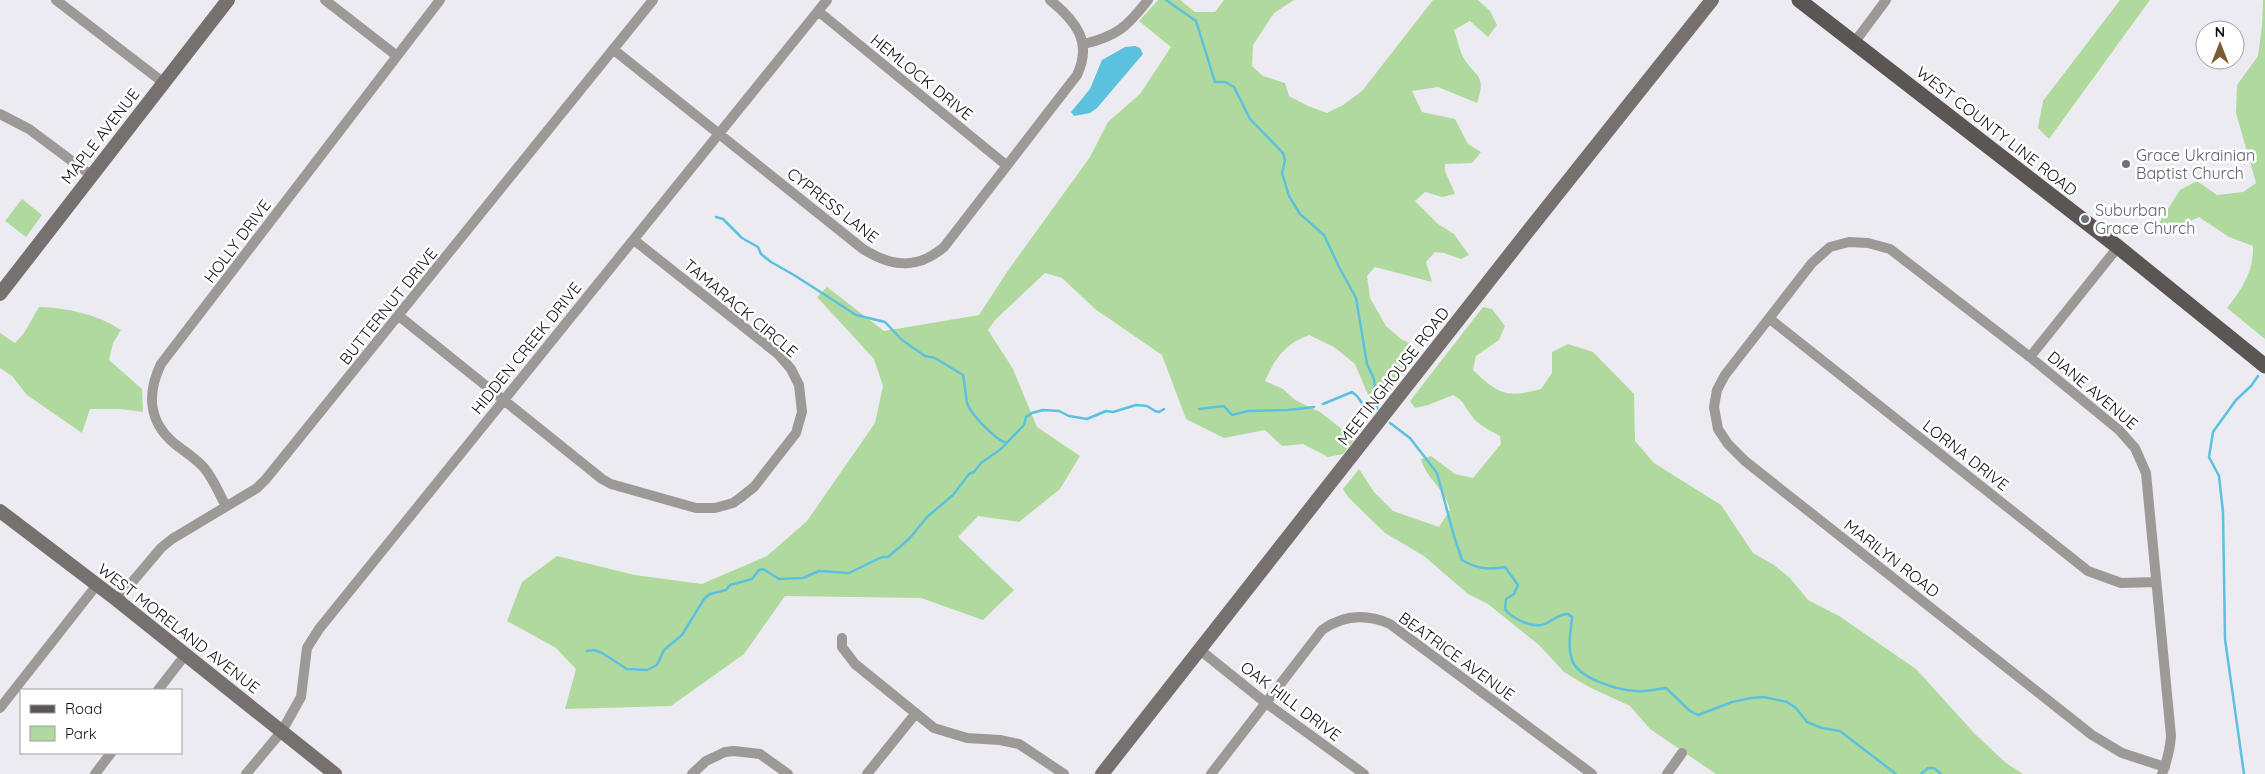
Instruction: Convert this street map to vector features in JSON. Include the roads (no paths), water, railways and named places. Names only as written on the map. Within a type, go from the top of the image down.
[{"type":"main road","name":"WEST COUNTY LINE ROAD","points":[[1799,0],[2118,247],[2265,366]]},
{"type":"street","points":[[56,0],[164,84]]},
{"type":"street","name":"MAPLE AVENUE","points":[[0,294],[228,0]]},
{"type":"street","points":[[325,0],[396,56]]},
{"type":"street","name":"HOLLY DRIVE","points":[[226,506],[204,468],[169,438],[160,427],[151,405],[156,374],[440,0]]},
{"type":"street","name":"BUTTERNUT DRIVE","points":[[117,600],[162,548],[187,529],[257,488],[266,479],[654,0]]},
{"type":"street","name":"HIDDEN CREEK DRIVE","points":[[246,774],[282,731],[301,697],[305,678],[305,655],[315,634],[502,400],[634,240],[718,133],[827,0]]},
{"type":"street","points":[[1050,0],[1072,20],[1084,44],[1114,35],[1136,16],[1148,0]]},
{"type":"street","name":"MEETINGHOUSE ROAD","points":[[1102,774],[1712,0]]},
{"type":"street","points":[[1854,43],[1886,0]]},
{"type":"street","name":"HEMLOCK DRIVE","points":[[818,11],[1006,165]]},
{"type":"street","name":"CYPRESS LANE","points":[[614,50],[863,249],[883,261],[907,264],[932,257],[944,247],[1006,165],[1073,82],[1084,58],[1084,44]]},
{"type":"street","points":[[0,114],[29,129],[92,176]]},
{"type":"street","name":"TAMARACK CIRCLE","points":[[399,316],[593,473],[611,484],[704,509],[733,503],[754,487],[796,433],[800,424],[802,402],[795,376],[778,354],[634,240]]},
{"type":"street","name":"DIANE AVENUE","points":[[1770,318],[1820,254],[1839,244],[1868,243],[1890,249],[2030,357],[2119,430],[2135,448],[2146,473],[2171,736],[2169,754],[2164,770]]},
{"type":"street","points":[[2030,357],[2118,247]]},
{"type":"street","name":"LORNA DRIVE","points":[[1770,318],[2088,570],[2121,583],[2156,582]]},
{"type":"street","name":"MARILYN ROAD","points":[[1770,318],[1725,375],[1716,390],[1714,416],[1718,428],[1728,444],[1745,461],[2092,735],[2122,753],[2164,770]]},
{"type":"street","name":"WEST MORELAND AVENUE","points":[[1,513],[117,600],[335,774]]},
{"type":"street","points":[[0,708],[96,586]]},
{"type":"street","name":"BEATRICE AVENUE","points":[[1211,774],[1322,630],[1346,618],[1365,616],[1390,624],[1592,774]]},
{"type":"street","points":[[842,638],[842,647],[855,664],[934,728],[967,738],[1000,740],[1019,744],[1064,774]]},
{"type":"street","name":"OAK HILL DRIVE","points":[[1200,650],[1266,704],[1364,774]]},
{"type":"street","points":[[159,689],[186,654]]},
{"type":"street","points":[[867,774],[916,713]]},
{"type":"street","points":[[692,774],[706,761],[715,756],[725,752],[742,751],[760,754],[788,774]]},
{"type":"street","points":[[1667,774],[1682,753]]},
{"type":"street","points":[[95,774],[110,754]]},
{"type":"water","points":[[1135,46],[1140,48],[1143,54],[1097,108],[1090,113],[1074,116],[1071,112],[1090,89],[1102,60],[1125,47]]},
{"type":"waterway","points":[[1166,0],[1196,21],[1215,82],[1225,82],[1234,87],[1250,119],[1283,153],[1285,160],[1282,173],[1289,196],[1300,214],[1324,235],[1356,298],[1367,364],[1374,379],[1377,409]]},
{"type":"waterway","points":[[716,217],[723,219],[742,238],[758,247],[761,254],[771,262],[856,315],[885,322],[902,340],[925,356],[935,358],[963,375],[967,402],[972,412],[989,431],[1006,443]]},
{"type":"waterway","points":[[2244,774],[2225,639],[2223,512],[2219,476],[2209,457],[2213,432],[2236,400],[2251,386],[2258,376]]},
{"type":"waterway","points":[[1323,404],[1352,392],[1364,406],[1377,406]]},
{"type":"waterway","points":[[587,651],[594,650],[602,653],[627,669],[647,670],[657,665],[664,650],[682,635],[704,599],[710,594],[726,590],[730,585],[752,579],[759,570],[763,569],[779,579],[803,578],[819,571],[849,573],[882,557],[888,557],[909,539],[927,517],[953,495],[969,474],[974,472],[981,463],[1001,449],[1024,425],[1026,417],[1032,413],[1043,410],[1059,411],[1069,416],[1087,419],[1106,411],[1113,412],[1136,405],[1147,406],[1159,412],[1164,409]]},
{"type":"waterway","points":[[1199,409],[1224,406],[1232,415],[1248,411],[1314,407]]},
{"type":"waterway","points":[[1390,423],[1410,438],[1437,473],[1462,560],[1483,568],[1505,567],[1518,585],[1514,594],[1506,599],[1505,609],[1521,621],[1532,625],[1542,625],[1564,614],[1572,617],[1571,655],[1572,660],[1582,672],[1599,682],[1627,690],[1643,691],[1666,688],[1690,711],[1698,715],[1732,702],[1751,698],[1764,697],[1787,702],[1796,708],[1807,722],[1822,728],[1840,731],[1896,774]]},
{"type":"waterway","points":[[1921,774],[1928,768],[1934,768],[1941,774]]},
{"type":"place","name":"Grace Ukrainian Baptist Church","points":[[2126,164]]},
{"type":"place","name":"Suburban Grace Church","points":[[2085,219]]}]
